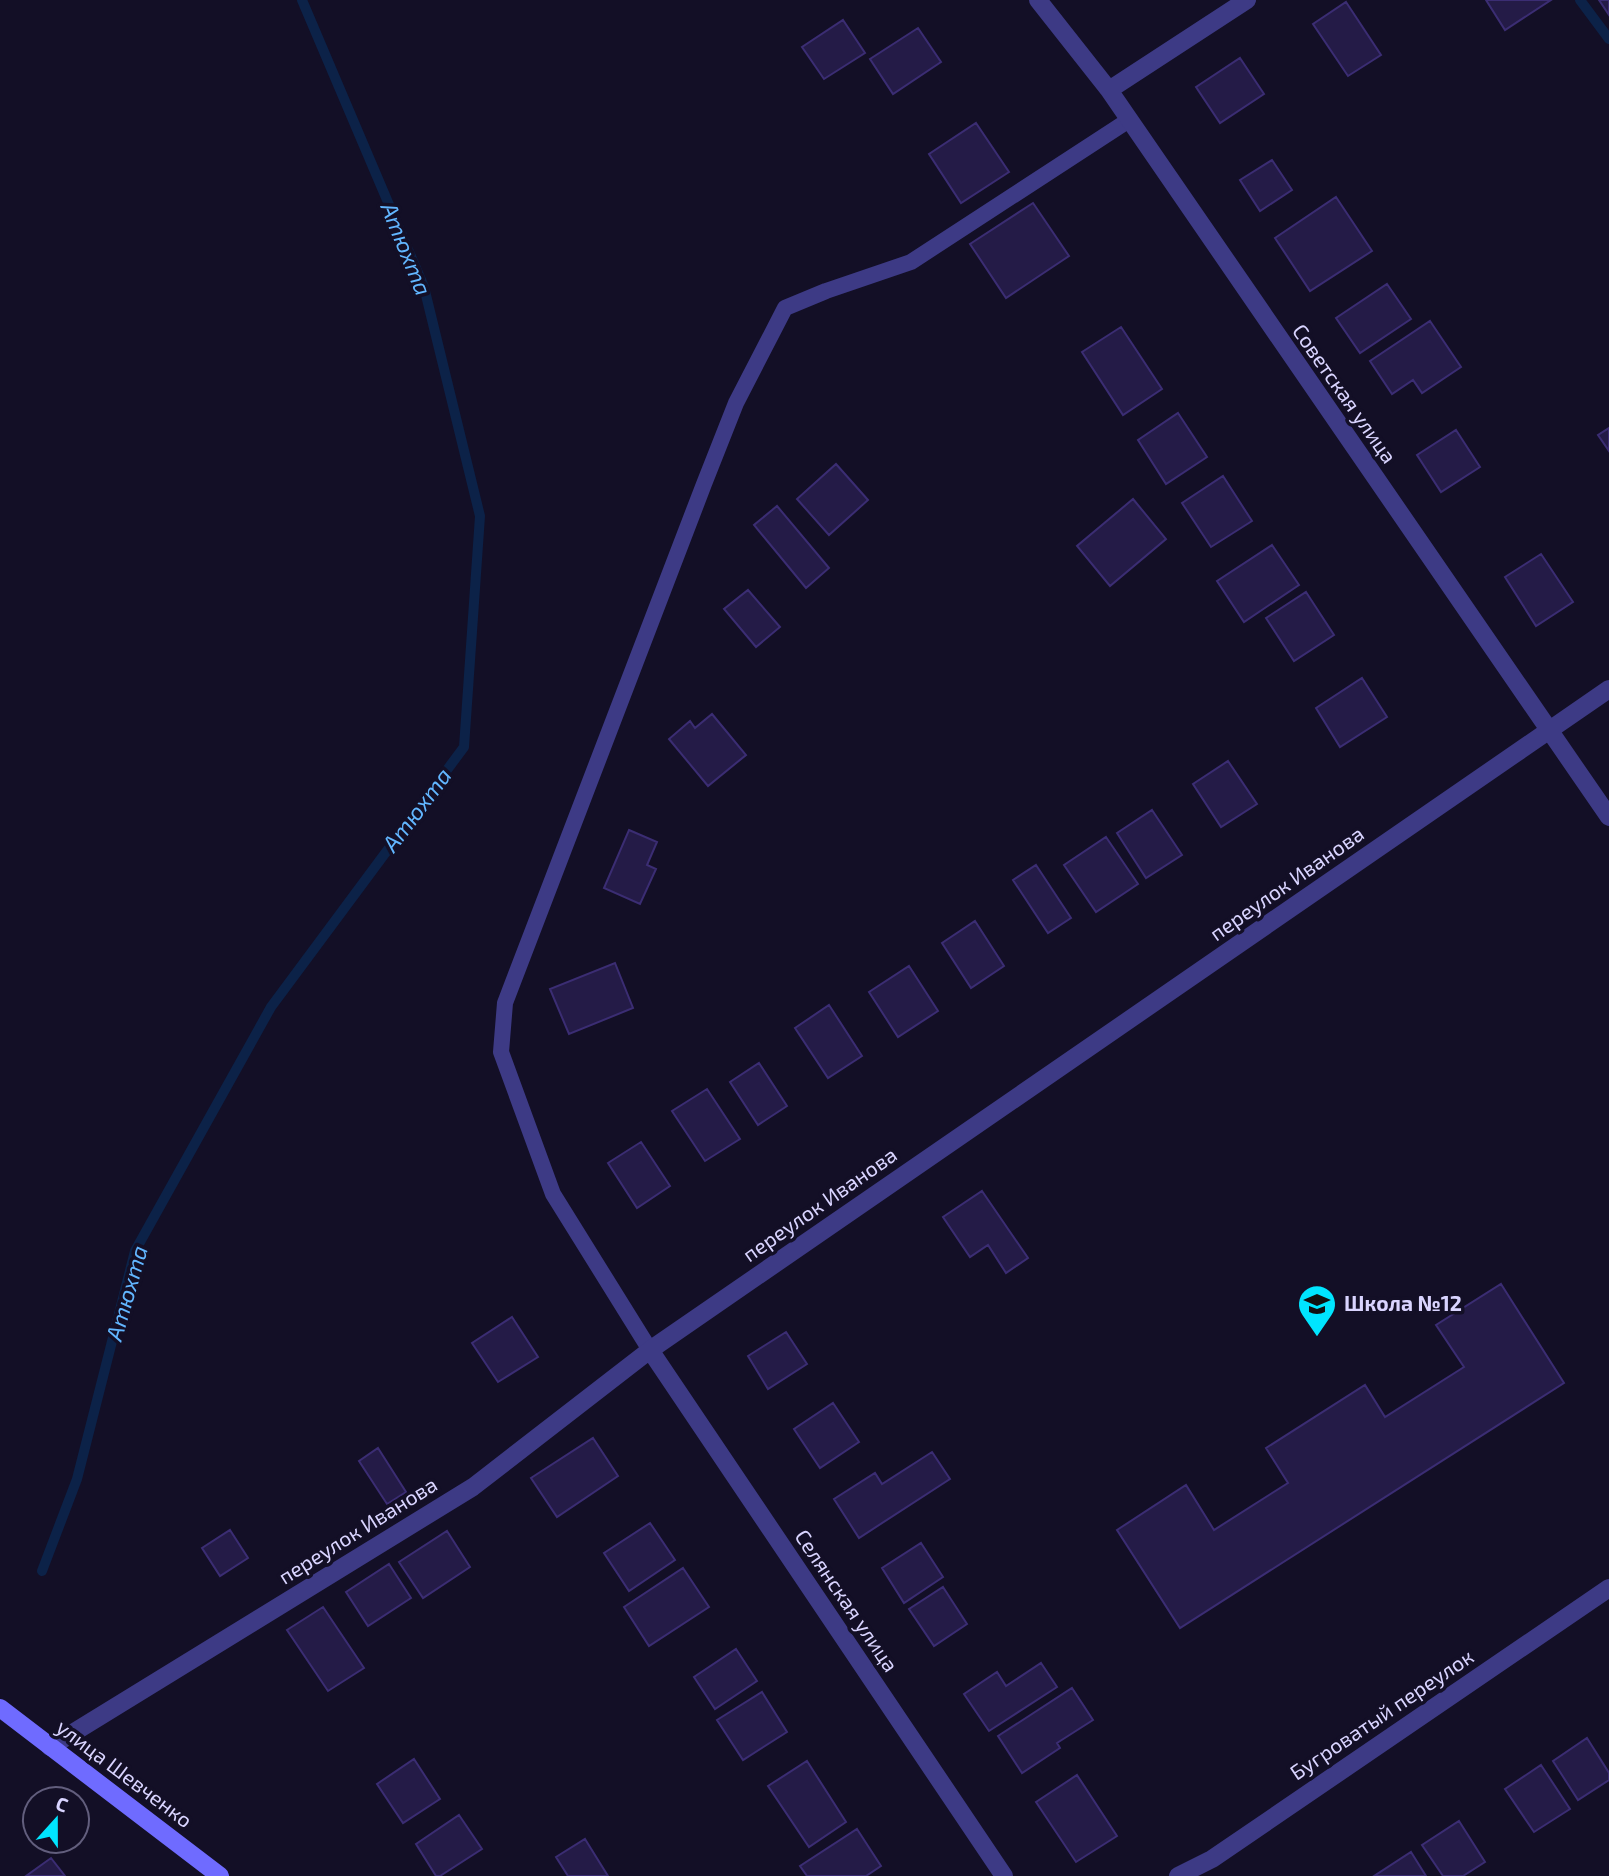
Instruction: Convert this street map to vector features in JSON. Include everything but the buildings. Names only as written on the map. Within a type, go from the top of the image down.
[{"type":"street","name":"Советская улица","points":[[1038,0],[1109,90],[1609,817]]},
{"type":"street","points":[[1109,90],[1247,0]]},
{"type":"street","name":"переулок Иванова","points":[[50,1747],[473,1487],[650,1350],[1609,689]]},
{"type":"street","name":"Селянская улица","points":[[650,1350],[1004,1876]]},
{"type":"street","name":"Бугроватый переулок","points":[[1178,1876],[1212,1858],[1609,1588]]},
{"type":"street","name":"улица Шевченко","points":[[0,1708],[220,1876]]},
{"type":"lane","points":[[650,1350],[553,1194],[501,1052],[505,1003],[704,484],[736,403],[785,309],[826,291],[911,262],[1129,120]]},
{"type":"waterway","name":"Атюхта","points":[[42,1571],[77,1479],[135,1251],[271,1007],[464,747],[480,516],[424,287],[302,0]]},
{"type":"waterway","points":[[1580,0],[1609,39]]},
{"type":"place","name":"Школа №12","points":[[1317,1338]]}]
